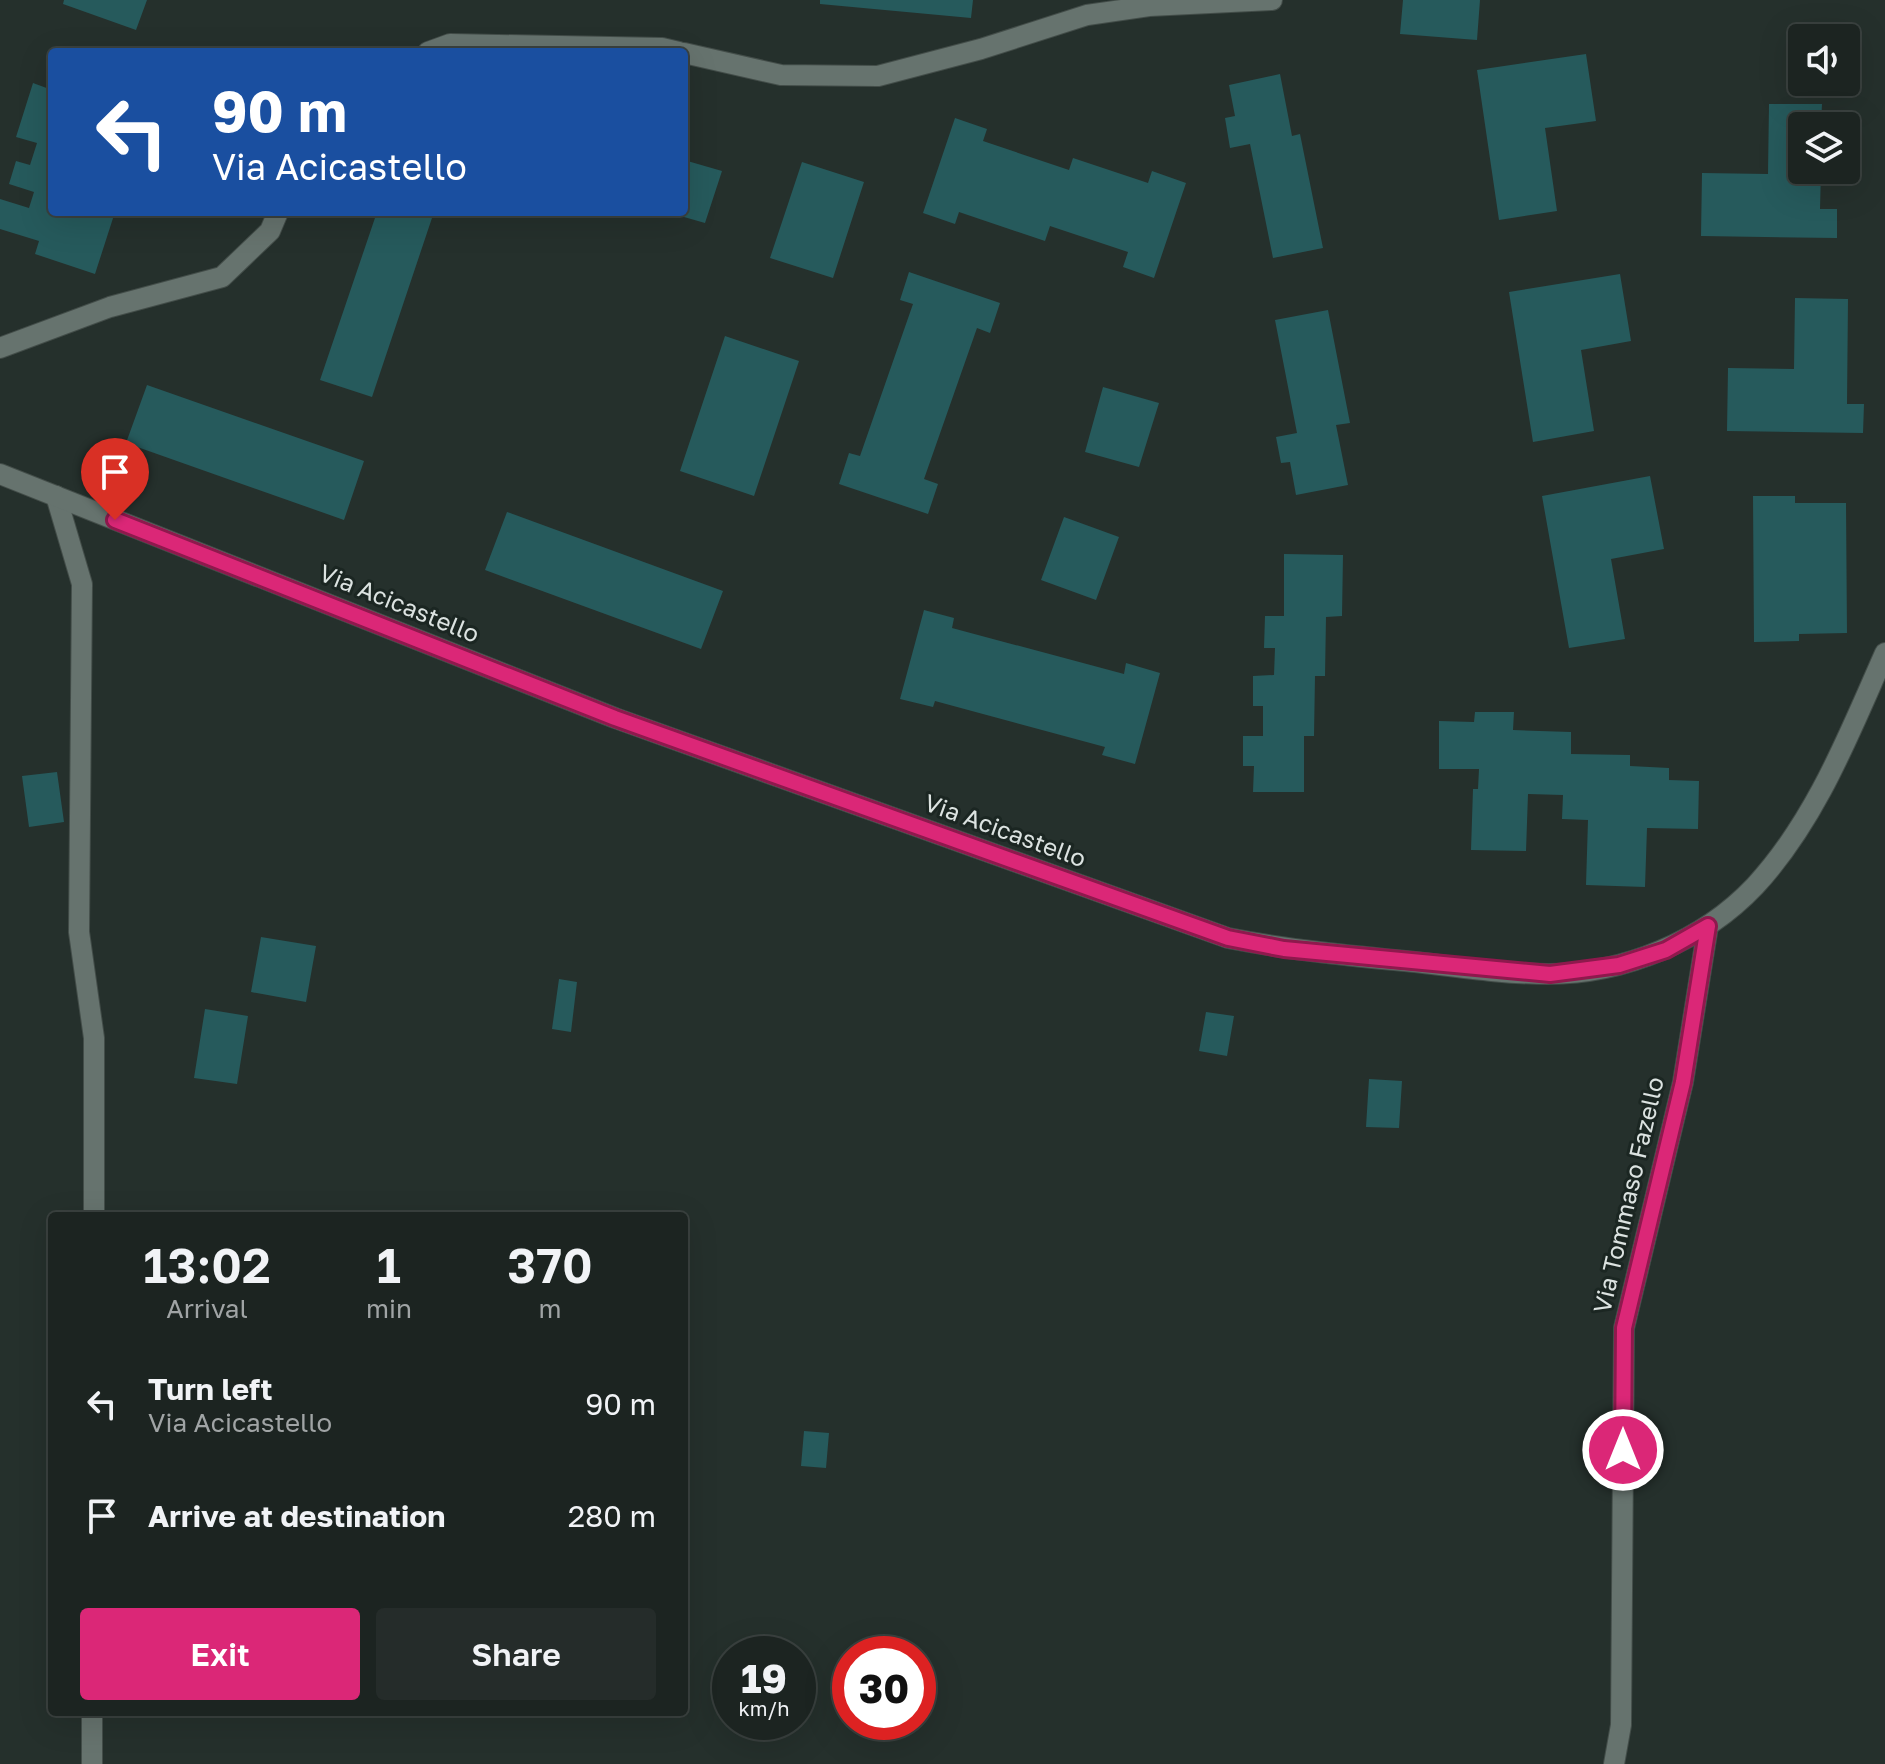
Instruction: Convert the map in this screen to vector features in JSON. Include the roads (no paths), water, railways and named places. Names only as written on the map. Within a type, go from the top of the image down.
[{"type":"main road","points":[[688,53],[781,75],[878,76],[981,49],[1084,8],[1272,0]]},
{"type":"main road","points":[[439,48],[450,44],[662,48]]},
{"type":"main road","points":[[0,348],[110,307],[222,277],[270,231],[276,216]]},
{"type":"main road","name":"Via Acicastello","points":[[0,474],[615,718],[1228,938],[1284,949],[1550,974],[1619,965],[1666,950],[1708,926],[1754,887],[1787,846],[1828,780],[1885,653]]},
{"type":"main road","points":[[56,496],[82,584],[79,932],[94,1038],[94,1212]]},
{"type":"main road","name":"Via Tommaso Fazello","points":[[1614,1764],[1621,1725],[1624,1328],[1683,1082],[1708,926]]},
{"type":"main road","points":[[92,1716],[92,1764]]}]
